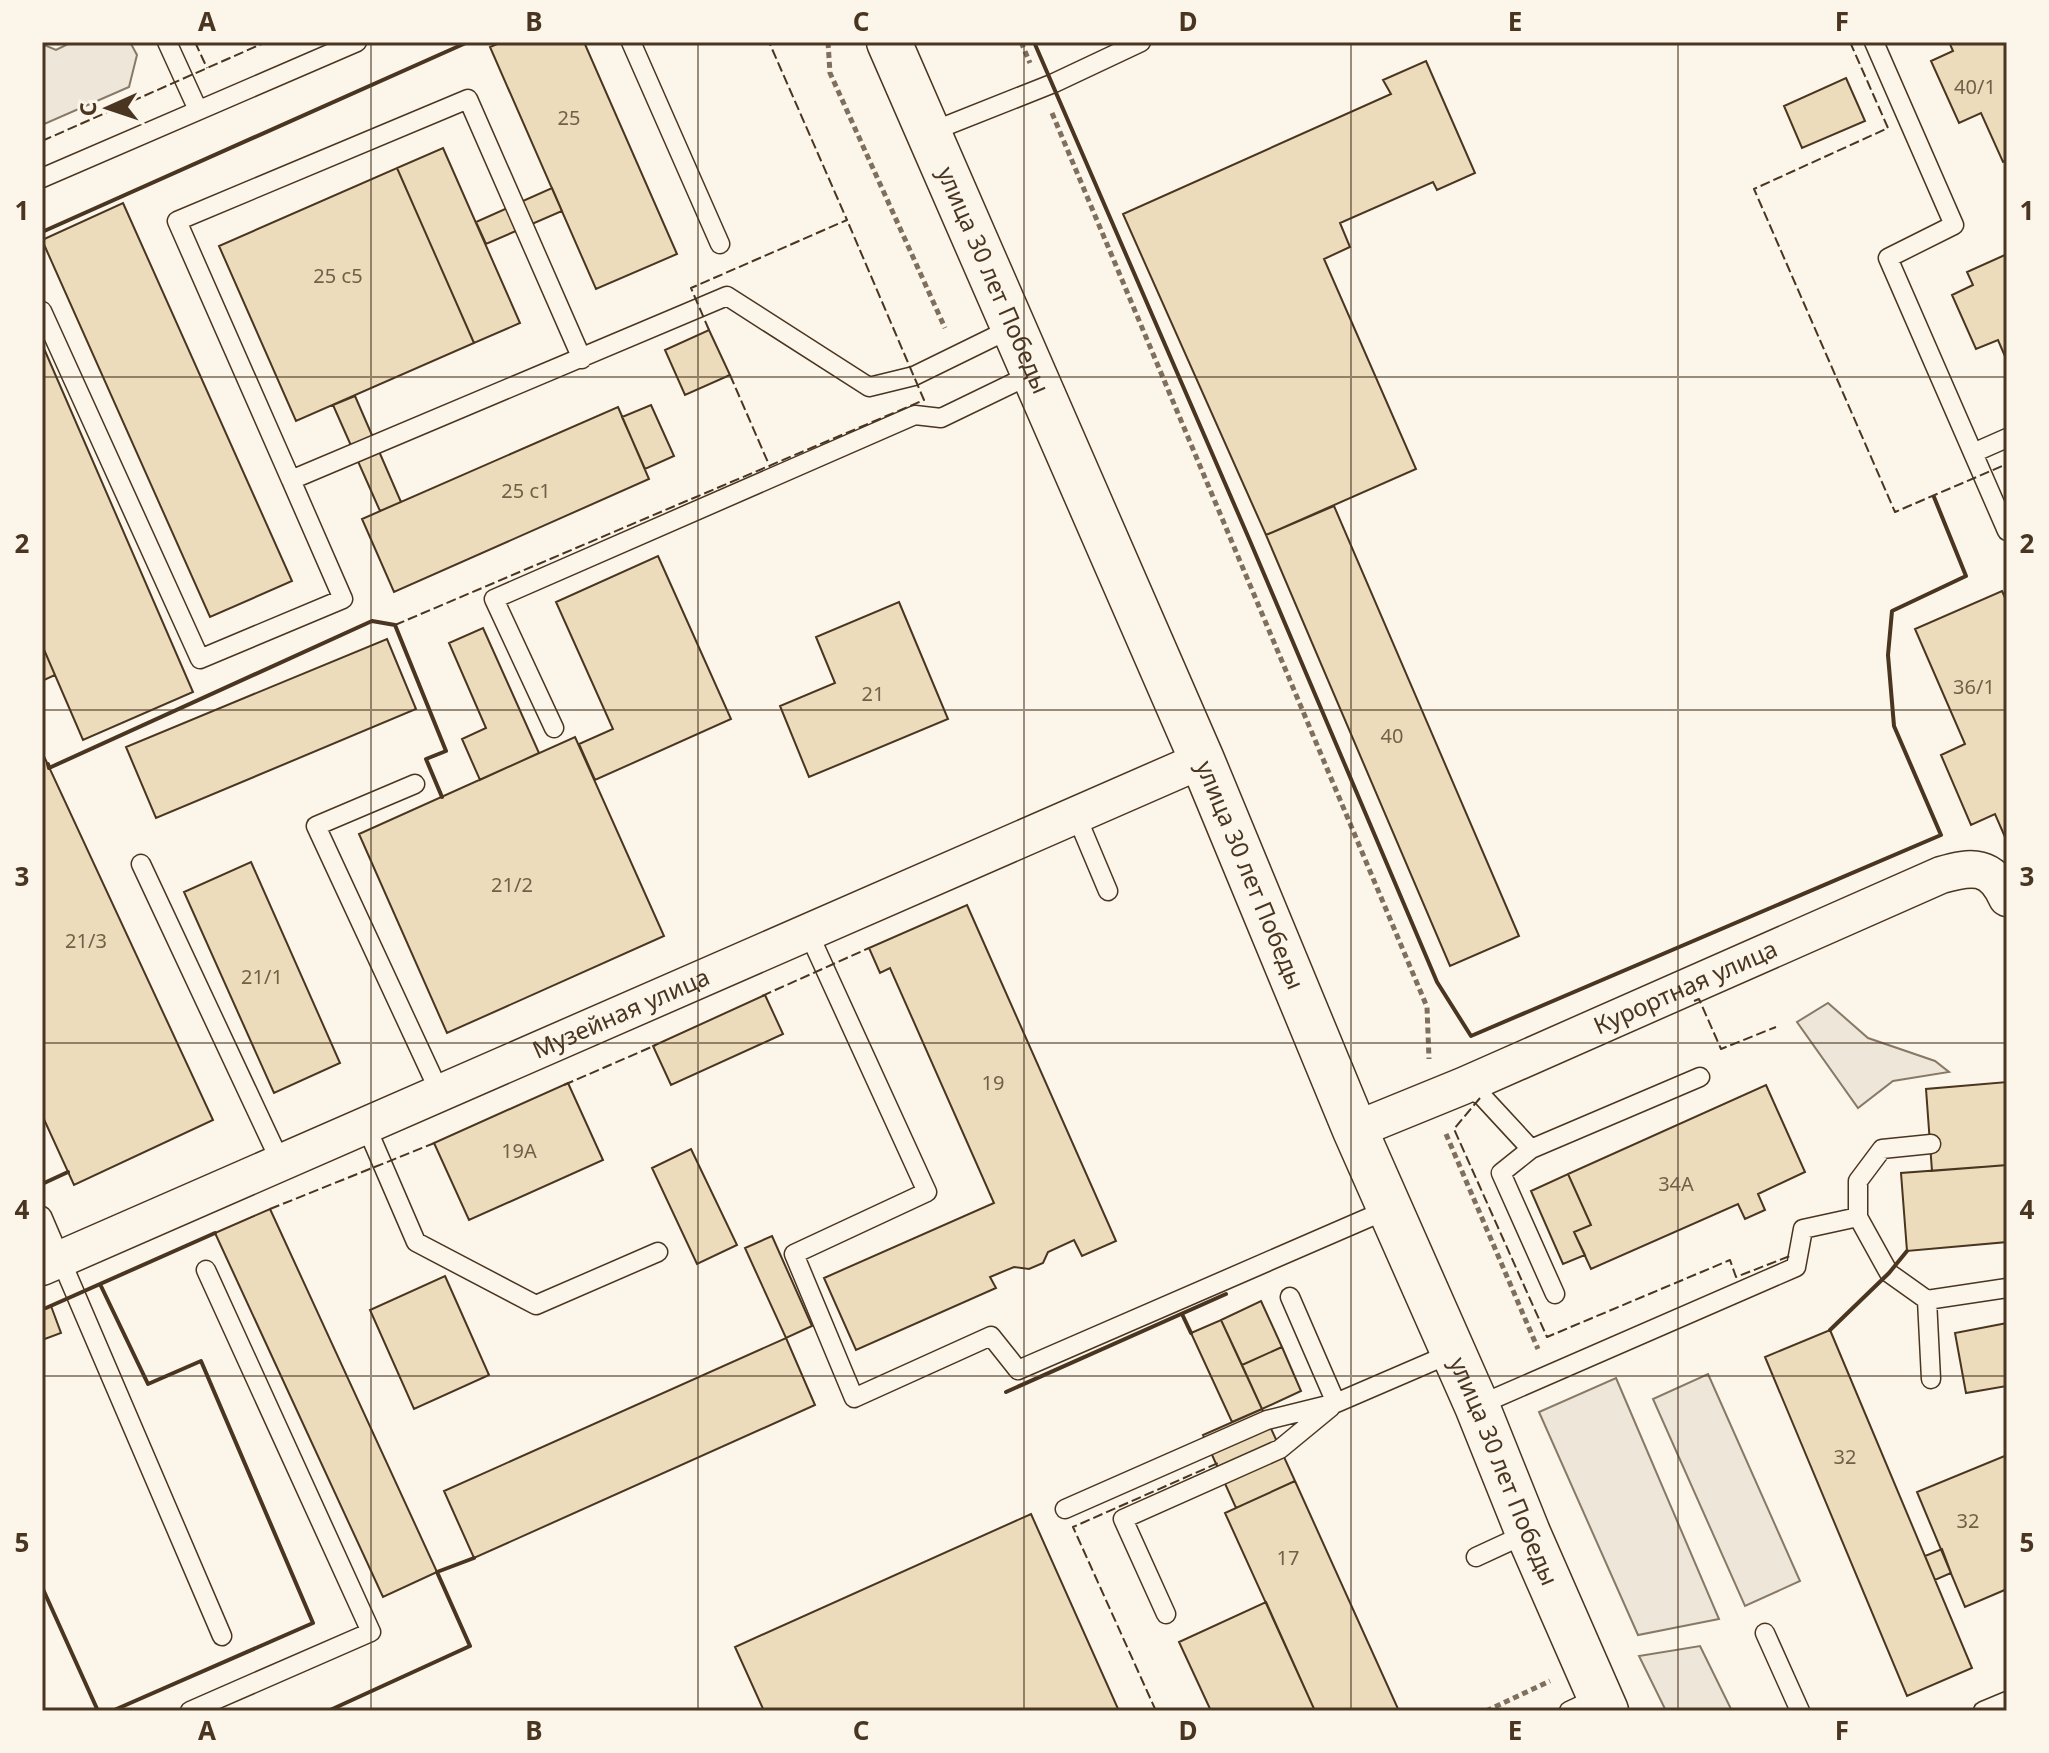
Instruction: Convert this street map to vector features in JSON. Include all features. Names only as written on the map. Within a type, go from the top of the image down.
[{"type":"main road","name":"улица 30 лет Победы","points":[[889,42],[1202,760],[1355,1130],[1477,1406],[1528,1533],[1591,1706]]},
{"type":"street","name":"Музейная улица","points":[[51,1263],[1202,760]]},
{"type":"street","name":"Курортная улица","points":[[1355,1130],[1447,1093],[1941,875],[1966,868],[1987,872],[2005,888]]},
{"type":"lane","points":[[167,42],[198,110]]},
{"type":"lane","points":[[42,178],[198,110],[321,49],[357,42]]},
{"type":"lane","points":[[631,42],[720,244]]},
{"type":"lane","points":[[928,133],[1042,88],[1141,42]]},
{"type":"lane","points":[[1874,42],[1954,225],[1888,258],[2007,531]]},
{"type":"lane","points":[[42,311],[200,659],[343,599],[177,221],[468,99],[582,359]]},
{"type":"lane","points":[[291,480],[727,296],[869,387],[914,376],[1012,328]]},
{"type":"lane","points":[[554,728],[494,599],[915,415],[941,418],[1032,374]]},
{"type":"lane","points":[[1973,453],[2007,438]]},
{"type":"lane","points":[[415,784],[316,826],[440,1093]]},
{"type":"lane","points":[[1076,815],[1108,891]]},
{"type":"lane","points":[[141,864],[281,1163]]},
{"type":"lane","points":[[809,934],[927,1192],[794,1254],[854,1398],[991,1336],[1018,1370],[1391,1208]]},
{"type":"lane","points":[[1555,1294],[1501,1173],[1531,1149],[1700,1077]]},
{"type":"lane","points":[[1447,1093],[1482,1096],[1531,1149]]},
{"type":"lane","points":[[366,1126],[416,1242],[536,1305],[658,1252]]},
{"type":"lane","points":[[1931,1144],[1882,1149],[1858,1181],[1858,1217],[1889,1273],[1927,1300],[2007,1288]]},
{"type":"lane","points":[[42,1216],[51,1263],[222,1636]]},
{"type":"lane","points":[[1477,1406],[1796,1267],[1803,1229],[1858,1217]]},
{"type":"lane","points":[[190,1711],[371,1632],[206,1270]]},
{"type":"lane","points":[[1290,1297],[1336,1403]]},
{"type":"lane","points":[[1927,1300],[1931,1379]]},
{"type":"lane","points":[[1065,1509],[1267,1420],[1336,1403],[1452,1353]]},
{"type":"lane","points":[[1166,1614],[1123,1519],[1280,1449],[1336,1403]]},
{"type":"lane","points":[[1476,1557],[1528,1533]]},
{"type":"lane","points":[[1765,1633],[1800,1711]]},
{"type":"lane","points":[[1983,1711],[2007,1701]]},
{"type":"path","points":[[828,42],[830,73],[957,355]]},
{"type":"path","points":[[1021,42],[1427,1007],[1447,1093],[1549,1374]]},
{"type":"shaded area","points":[[72,42],[130,42],[137,55],[129,87],[42,125],[42,44],[56,50]]},
{"type":"shaded area","points":[[1828,1003],[1868,1038],[1935,1061],[1949,1072],[1893,1081],[1858,1108],[1797,1022]]},
{"type":"shaded area","points":[[1708,1374],[1800,1581],[1745,1606],[1653,1399]]},
{"type":"shaded area","points":[[1616,1378],[1719,1619],[1638,1635],[1539,1412]]},
{"type":"shaded area","points":[[1700,1646],[1732,1711],[1666,1711],[1639,1656]]},
{"type":"building","points":[[502,42],[584,42],[677,254],[596,289],[490,47]]},
{"type":"building","points":[[1949,42],[2007,42],[2007,160],[2003,162],[1981,113],[1959,123],[1931,61],[1953,51]]},
{"type":"building","points":[[1426,61],[1475,173],[1437,190],[1433,182],[1340,223],[1350,247],[1324,259],[1416,469],[1266,535],[1123,214],[1391,94],[1383,80]]},
{"type":"building","points":[[1846,78],[1865,121],[1802,148],[1784,106]]},
{"type":"building","points":[[443,148],[520,323],[474,343],[397,168]]},
{"type":"building","points":[[397,168],[474,343],[296,421],[219,246]]},
{"type":"building","points":[[552,188],[562,211],[486,244],[476,222]]},
{"type":"building","points":[[123,203],[292,581],[210,617],[42,240]]},
{"type":"building","points":[[2007,254],[2007,361],[1998,340],[1976,349],[1952,295],[1973,285],[1967,272]]},
{"type":"building","points":[[709,330],[730,375],[685,395],[665,350]]},
{"type":"building","points":[[42,344],[193,692],[83,740],[42,645]]},
{"type":"building","points":[[355,396],[401,502],[380,511],[333,405]]},
{"type":"building","points":[[651,405],[674,456],[645,469],[622,417]]},
{"type":"building","points":[[618,407],[649,479],[394,592],[362,519]]},
{"type":"building","points":[[1334,506],[1519,936],[1450,966],[1266,535]]},
{"type":"building","points":[[658,556],[731,719],[595,780],[579,744],[613,729],[556,602]]},
{"type":"building","points":[[2002,591],[2007,602],[2005,837],[1995,814],[1971,825],[1941,755],[1965,744],[1915,629]]},
{"type":"building","points":[[899,602],[948,719],[809,777],[780,706],[835,683],[816,637]]},
{"type":"building","points":[[483,628],[539,753],[480,780],[462,739],[486,728],[449,643]]},
{"type":"building","points":[[387,639],[416,709],[156,818],[126,747]]},
{"type":"building","points":[[42,645],[55,675],[42,681]]},
{"type":"building","points":[[575,737],[664,936],[447,1033],[359,834]]},
{"type":"building","points":[[42,752],[213,1120],[74,1185],[42,1115]]},
{"type":"building","points":[[251,862],[340,1063],[274,1093],[184,892]]},
{"type":"building","points":[[967,905],[1116,1241],[1082,1256],[1074,1240],[1048,1252],[1043,1263],[1029,1269],[1014,1267],[990,1277],[996,1288],[856,1350],[824,1278],[994,1203],[890,968],[880,973],[869,948]]},
{"type":"building","points":[[765,995],[783,1034],[671,1085],[653,1046]]},
{"type":"building","points":[[2007,1082],[2007,1165],[1932,1171],[1926,1089]]},
{"type":"building","points":[[568,1083],[603,1160],[469,1220],[434,1143]]},
{"type":"building","points":[[1766,1085],[1805,1172],[1758,1194],[1765,1210],[1745,1219],[1738,1204],[1591,1269],[1574,1232],[1591,1225],[1568,1174]]},
{"type":"building","points":[[691,1149],[737,1245],[697,1264],[652,1168]]},
{"type":"building","points":[[2007,1165],[2007,1242],[1907,1251],[1901,1173]]},
{"type":"building","points":[[1568,1174],[1591,1225],[1574,1232],[1585,1255],[1563,1264],[1531,1191]]},
{"type":"building","points":[[270,1209],[437,1572],[383,1597],[215,1233]]},
{"type":"building","points":[[772,1236],[812,1326],[786,1338],[745,1248]]},
{"type":"building","points":[[445,1276],[489,1375],[414,1409],[370,1310]]},
{"type":"building","points":[[1261,1301],[1282,1347],[1242,1365],[1221,1320]]},
{"type":"building","points":[[51,1306],[61,1333],[42,1340],[42,1310]]},
{"type":"building","points":[[1221,1320],[1262,1409],[1232,1422],[1191,1333]]},
{"type":"building","points":[[2007,1323],[2007,1386],[1966,1393],[1955,1333]]},
{"type":"building","points":[[1830,1330],[1972,1668],[1907,1696],[1765,1357]]},
{"type":"building","points":[[786,1338],[815,1405],[474,1558],[444,1491]]},
{"type":"building","points":[[1282,1347],[1301,1391],[1262,1409],[1242,1365]]},
{"type":"building","points":[[1262,1409],[1295,1481],[1236,1508],[1203,1435]]},
{"type":"building","points":[[2007,1455],[2007,1589],[1965,1607],[1917,1492]]},
{"type":"building","points":[[1295,1481],[1399,1711],[1315,1711],[1225,1513]]},
{"type":"building","points":[[1031,1514],[1119,1711],[764,1711],[735,1647]]},
{"type":"building","points":[[1942,1549],[1951,1573],[1935,1580],[1925,1556]]},
{"type":"building","points":[[1266,1602],[1315,1711],[1211,1711],[1179,1642]]},
{"type":"fence","points":[[195,42],[207,68]]},
{"type":"fence","points":[[42,141],[266,42]]},
{"type":"fence","points":[[709,330],[691,288],[847,220],[769,42]]},
{"type":"fence","points":[[1850,42],[1888,128],[1754,189],[1895,512],[2007,464]]},
{"type":"fence","points":[[395,625],[924,400],[847,220]]},
{"type":"fence","points":[[730,375],[770,467]]},
{"type":"fence","points":[[762,996],[869,948]]},
{"type":"fence","points":[[1694,1001],[1699,999],[1721,1049],[1776,1027]]},
{"type":"fence","points":[[564,1085],[656,1045]]},
{"type":"fence","points":[[1480,1098],[1454,1129],[1547,1337],[1730,1260],[1736,1277],[1790,1256]]},
{"type":"fence","points":[[270,1209],[437,1142]]},
{"type":"fence","points":[[1156,1711],[1073,1527],[1218,1463]]},
{"type":"wall","points":[[42,232],[468,42]]},
{"type":"wall","points":[[1034,42],[1437,982],[1471,1036],[1941,835],[1894,726],[1888,655],[1892,611],[1966,576],[1934,497]]},
{"type":"wall","points":[[48,764],[49,768],[372,621],[395,625],[446,751],[426,759],[442,797]]},
{"type":"wall","points":[[42,1184],[68,1172]]},
{"type":"wall","points":[[46,1308],[215,1233]]},
{"type":"wall","points":[[1830,1330],[1889,1273],[1907,1251]]},
{"type":"wall","points":[[100,1284],[148,1384],[201,1361],[313,1623],[112,1711]]},
{"type":"wall","points":[[1006,1392],[1226,1294]]},
{"type":"wall","points":[[1182,1314],[1191,1333]]},
{"type":"wall","points":[[328,1711],[470,1646],[437,1572],[474,1558]]},
{"type":"wall","points":[[42,1587],[98,1711]]}]
